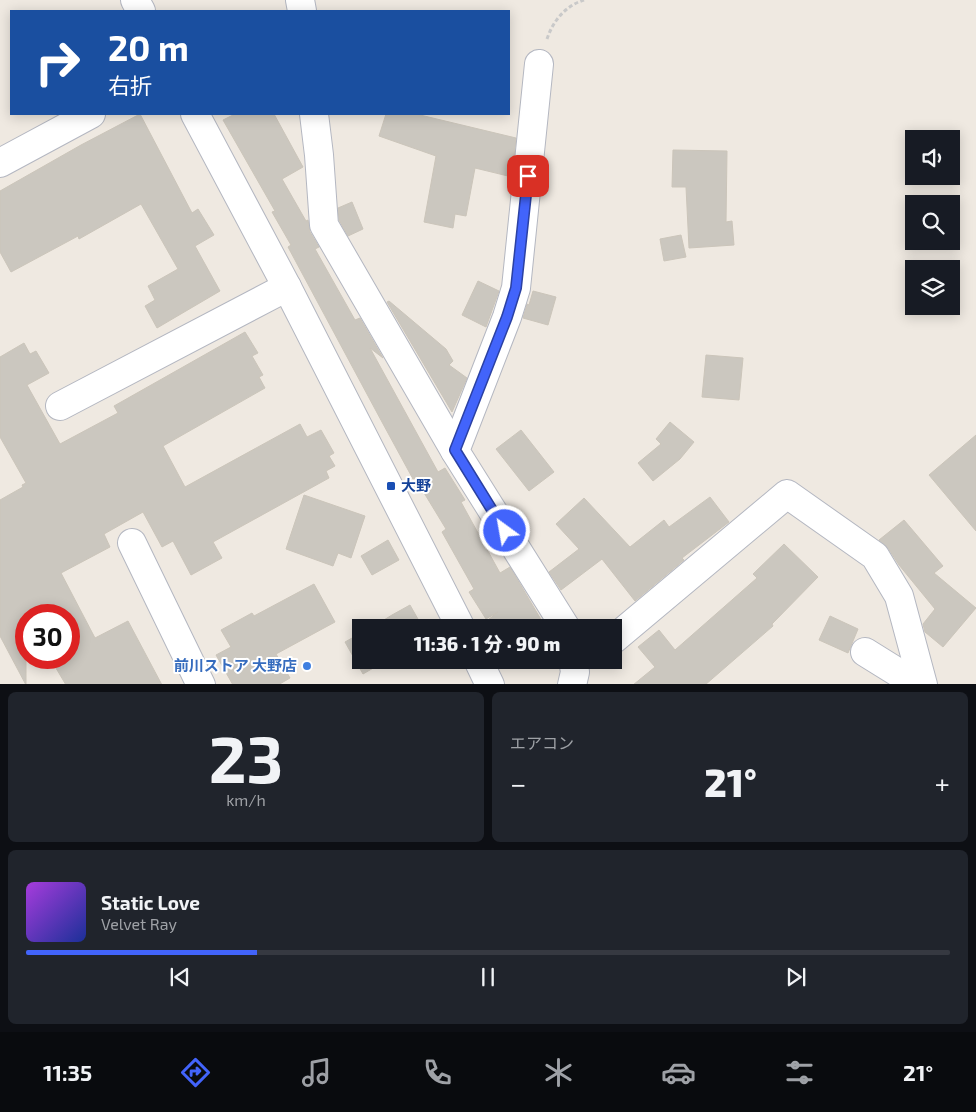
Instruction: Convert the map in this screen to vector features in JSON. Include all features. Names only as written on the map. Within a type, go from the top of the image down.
[{"type":"street","points":[[455,450],[507,317],[516,288],[539,64]]},
{"type":"street","points":[[0,163],[90,115]]},
{"type":"street","points":[[196,115],[287,287],[456,619]]},
{"type":"street","points":[[314,115],[324,225],[455,450],[560,619]]},
{"type":"street","points":[[60,406],[287,287]]},
{"type":"street","points":[[622,632],[788,494],[875,556],[900,596],[923,684]]},
{"type":"street","points":[[132,543],[201,684]]},
{"type":"street","points":[[865,652],[918,684]]},
{"type":"street","points":[[482,669],[490,684]]},
{"type":"path","points":[[539,64],[551,28],[559,15],[577,2],[584,0]]},
{"type":"building","points":[[141,115],[192,213],[198,209],[214,235],[195,246],[220,291],[157,328],[145,306],[155,300],[148,286],[178,269],[141,204],[79,239],[78,236],[11,272],[0,252],[0,191],[81,145]]},
{"type":"building","points":[[233,115],[275,115],[303,167],[282,179],[306,221],[308,220],[310,232],[319,247],[315,249],[355,320],[360,318],[383,358],[370,348],[438,472],[445,468],[465,500],[461,502],[500,573],[510,567],[541,619],[489,619],[498,612],[486,619],[469,592],[474,589],[442,532],[446,529],[415,478],[413,479],[288,247],[291,245],[272,212],[275,211],[223,120]]},
{"type":"building","points":[[386,115],[420,115],[516,138],[512,177],[475,168],[466,216],[455,214],[453,228],[424,222],[436,156],[379,136]]},
{"type":"building","points":[[673,150],[727,151],[726,222],[732,221],[734,245],[689,248],[686,187],[672,187]]},
{"type":"building","points":[[352,202],[363,229],[348,236],[339,220],[338,208]]},
{"type":"building","points":[[681,235],[686,257],[664,261],[660,239]]},
{"type":"building","points":[[478,281],[499,291],[486,327],[462,315]]},
{"type":"building","points":[[533,291],[556,297],[548,325],[523,318]]},
{"type":"building","points":[[389,301],[446,349],[453,361],[449,365],[467,378],[452,412],[387,302]]},
{"type":"building","points":[[245,332],[258,353],[252,356],[263,375],[259,377],[265,388],[163,446],[185,487],[300,424],[307,437],[321,430],[334,453],[329,456],[335,466],[326,471],[329,478],[213,542],[222,558],[191,575],[173,541],[162,547],[143,512],[104,534],[110,547],[61,573],[77,604],[15,604],[15,664],[0,636],[0,500],[23,487],[22,485],[26,483],[0,437],[0,357],[24,343],[30,354],[36,351],[49,373],[27,385],[60,444],[118,413],[114,406]]},
{"type":"building","points":[[706,355],[743,358],[739,400],[702,397]]},
{"type":"building","points":[[670,422],[694,442],[680,459],[653,481],[638,463],[661,444],[656,439]]},
{"type":"building","points":[[521,430],[554,472],[529,491],[496,449]]},
{"type":"building","points":[[976,435],[976,531],[929,475]]},
{"type":"building","points":[[304,495],[365,516],[351,558],[338,553],[333,566],[286,549]]},
{"type":"building","points":[[710,497],[729,522],[682,558],[684,560],[635,601],[602,559],[561,590],[549,572],[579,549],[556,524],[584,498],[630,547],[664,520],[669,527]]},
{"type":"building","points":[[904,520],[943,566],[934,573],[976,608],[943,647],[925,632],[923,624],[935,609],[899,565],[888,548],[879,540]]},
{"type":"building","points":[[388,540],[399,560],[372,575],[361,556]]},
{"type":"building","points":[[784,544],[818,577],[772,624],[773,626],[706,684],[634,684],[655,667],[638,647],[659,630],[675,650],[757,578],[753,574]]},
{"type":"building","points":[[314,584],[335,622],[276,654],[290,678],[280,684],[232,684],[216,655],[231,647],[221,630],[252,613],[254,616]]},
{"type":"building","points":[[410,605],[418,619],[386,619]]},
{"type":"building","points":[[80,609],[95,638],[128,621],[161,684],[65,684],[57,669],[80,669]]},
{"type":"building","points":[[830,616],[858,629],[848,653],[819,640]]},
{"type":"building","points":[[352,638],[352,654],[345,642]]},
{"type":"building","points":[[18,669],[26,669],[25,684]]},
{"type":"building","points":[[360,669],[372,669],[363,674]]},
{"type":"place","name":"大野","points":[[391,486]]},
{"type":"place","name":"前川ストア 大野店","points":[[307,666]]},
{"type":"route","points":[[505,531],[455,450],[507,317],[516,288],[528,176]]}]
